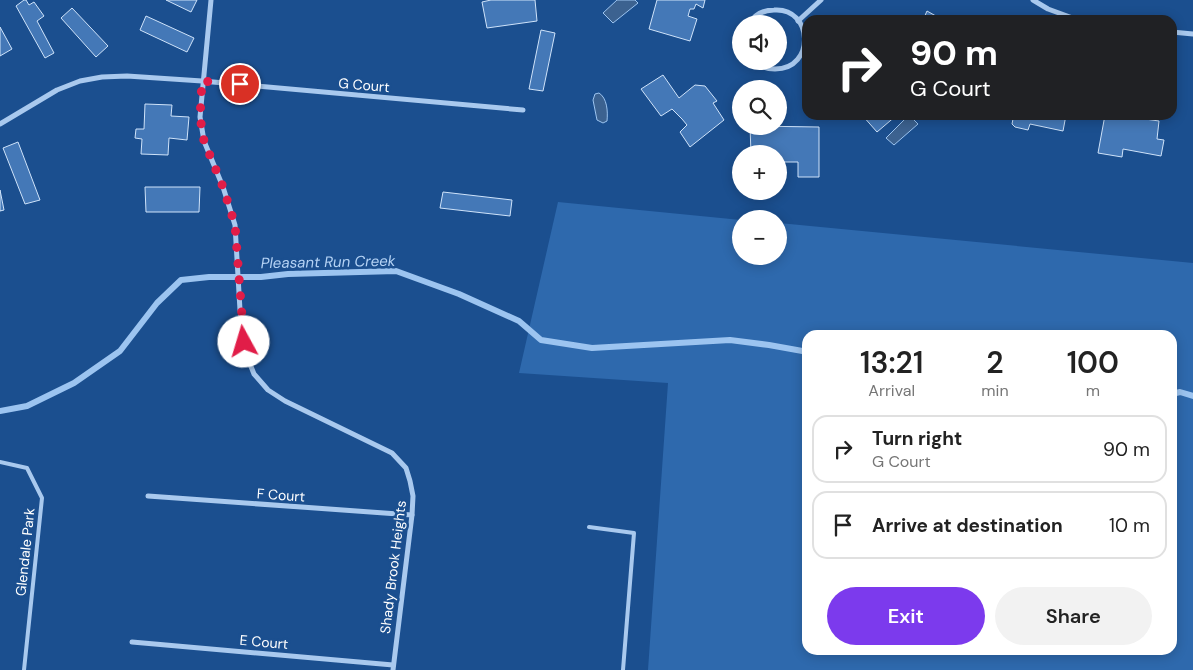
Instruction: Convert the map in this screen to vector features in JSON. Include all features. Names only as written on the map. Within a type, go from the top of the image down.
[{"type":"street","points":[[202,81],[211,0]]},
{"type":"street","points":[[805,15],[821,0]]},
{"type":"street","points":[[1033,0],[1066,15]]},
{"type":"street","points":[[755,15],[765,10],[781,9],[792,14],[802,24]]},
{"type":"street","points":[[798,21],[802,17]]},
{"type":"street","points":[[1177,32],[1193,34]]},
{"type":"street","points":[[787,67],[798,60],[802,54]]},
{"type":"street","name":"G Court","points":[[0,124],[57,90],[80,81],[102,77],[127,76],[523,110]]},
{"type":"street","name":"Shady Brook Heights","points":[[202,81],[200,117],[204,141],[223,187],[235,225],[240,310],[248,359],[254,374],[268,390],[285,401],[392,453],[406,468],[413,496],[412,515],[393,667]]},
{"type":"street","name":"F Court","points":[[148,496],[412,515]]},
{"type":"street","name":"E Court","points":[[132,642],[393,667]]},
{"type":"lane","name":"Glendale Park","points":[[0,462],[27,468],[42,498],[24,670]]},
{"type":"lane","points":[[589,527],[634,533],[623,670]]},
{"type":"shaded area","points":[[617,0],[635,0],[638,3],[613,23],[603,13]]},
{"type":"shaded area","points":[[599,93],[604,98],[607,109],[607,121],[603,123],[597,120],[593,100],[595,94]]},
{"type":"shaded area","points":[[904,120],[914,120],[918,124],[894,145],[886,138]]},
{"type":"shaded area","points":[[558,202],[732,219],[732,265],[787,265],[787,224],[1193,263],[1193,670],[648,670],[668,383],[519,373]]},
{"type":"building","points":[[24,0],[29,5],[34,2],[44,16],[37,21],[54,53],[45,58],[16,6]]},
{"type":"building","points":[[166,0],[197,0],[191,12]]},
{"type":"building","points":[[491,0],[535,0],[537,21],[487,28],[482,2]]},
{"type":"building","points":[[657,0],[705,0],[703,8],[696,4],[694,9],[690,9],[688,16],[697,19],[690,41],[649,29]]},
{"type":"building","points":[[72,8],[108,46],[96,57],[61,18]]},
{"type":"building","points":[[927,11],[934,15],[925,15]]},
{"type":"building","points":[[146,16],[194,38],[187,52],[140,30]]},
{"type":"building","points":[[0,27],[12,49],[0,56]]},
{"type":"building","points":[[541,30],[555,33],[543,91],[529,89]]},
{"type":"building","points":[[663,75],[679,98],[695,85],[705,86],[717,101],[713,103],[724,120],[690,147],[680,132],[687,125],[682,119],[672,109],[661,116],[641,89]]},
{"type":"building","points":[[145,104],[172,105],[171,116],[189,117],[187,140],[169,138],[168,155],[141,154],[142,139],[135,138],[136,129],[144,129]]},
{"type":"building","points":[[866,120],[891,120],[877,132]]},
{"type":"building","points":[[1013,120],[1065,120],[1063,131],[1030,124],[1028,130],[1015,127],[1012,124]]},
{"type":"building","points":[[1104,120],[1159,121],[1157,139],[1164,140],[1161,156],[1123,149],[1122,157],[1098,153]]},
{"type":"building","points":[[787,127],[819,127],[819,177],[798,177],[798,162],[787,162],[787,145],[751,145],[750,135],[787,135]]},
{"type":"building","points":[[18,142],[40,200],[25,204],[3,148]]},
{"type":"building","points":[[145,187],[200,187],[199,212],[146,212]]},
{"type":"building","points":[[0,190],[4,210],[0,211]]},
{"type":"building","points":[[443,192],[512,200],[510,216],[440,208]]},
{"type":"waterway","name":"Pleasant Run Creek","points":[[0,411],[27,406],[74,383],[120,351],[157,303],[181,280],[209,277],[261,277],[288,274],[396,271],[459,294],[519,321],[541,340],[592,348],[730,340],[802,351]]},
{"type":"waterway","name":"Pleasant Run Creek","points":[[1177,393],[1193,396]]},
{"type":"route","points":[[240,84],[202,81],[200,117],[204,141],[223,187],[235,225],[240,310],[244,342]]}]
